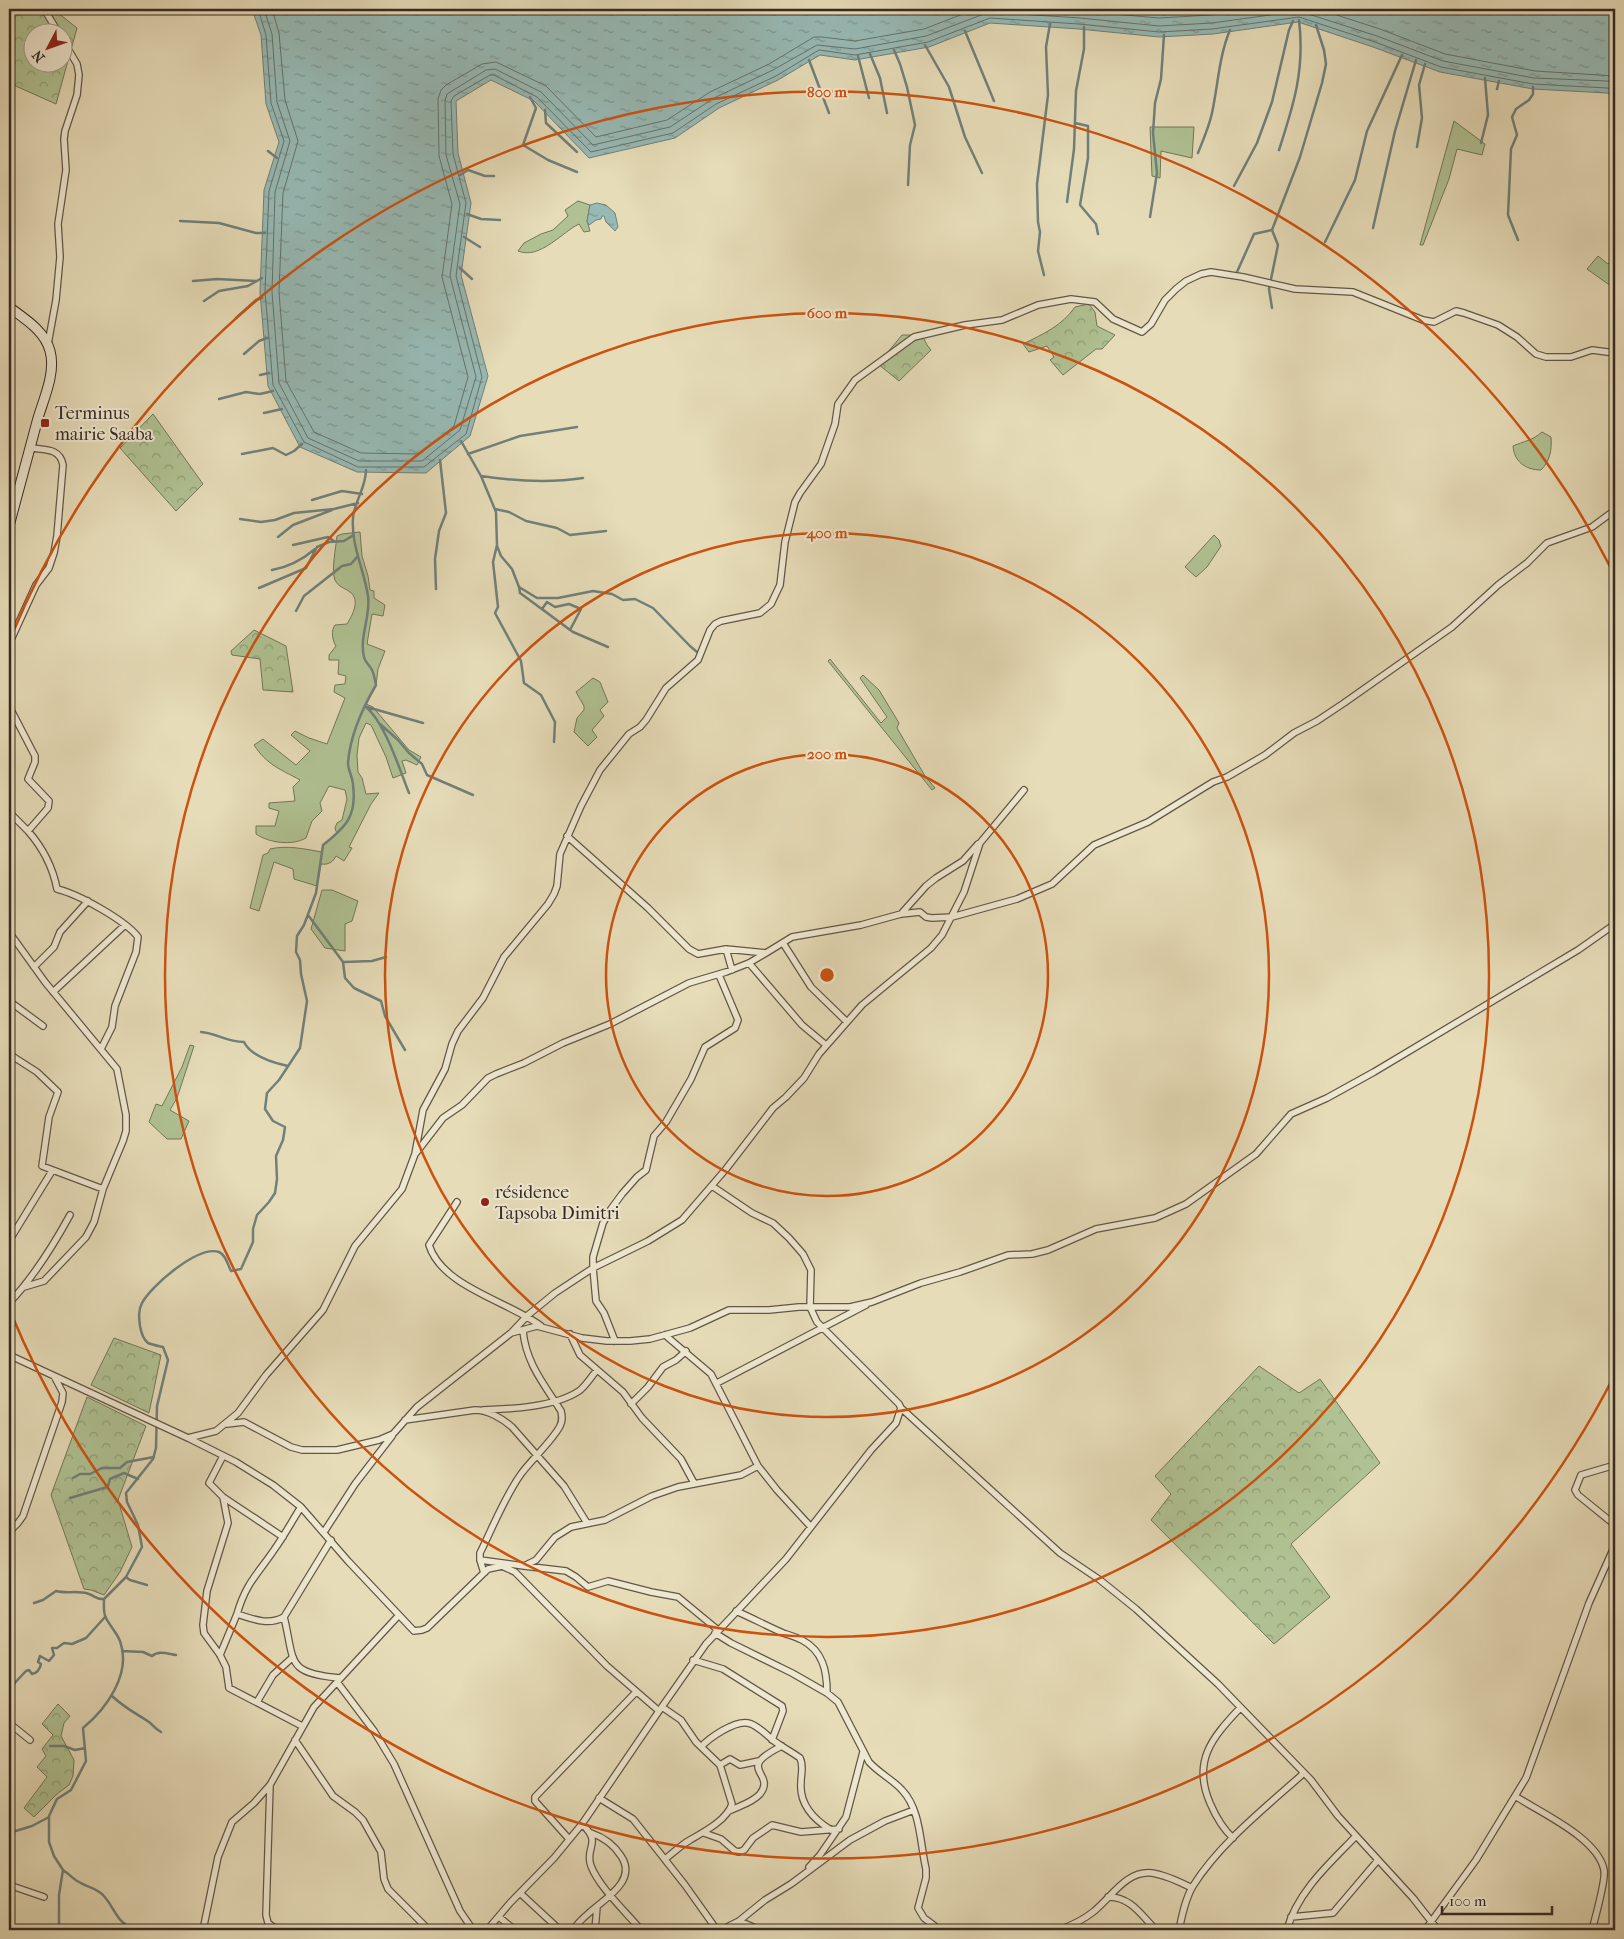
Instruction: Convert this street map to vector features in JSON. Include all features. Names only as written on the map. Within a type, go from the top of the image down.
[{"type":"street","points":[[44,9],[52,22]]},
{"type":"street","points":[[9,526],[48,386],[51,360],[48,344],[56,300],[60,257],[58,224],[66,170],[64,139],[77,95],[79,75],[77,64],[72,56]]},
{"type":"street","points":[[188,1438],[216,1431],[238,1413],[266,1375],[323,1310],[355,1246],[402,1189],[415,1154],[423,1110],[445,1069],[455,1038],[483,998],[504,957],[548,904],[554,894],[557,886],[560,854],[600,770],[629,734],[640,727],[646,720],[666,688],[698,660],[710,630],[721,621],[760,612],[771,604],[780,584],[785,542],[795,502],[821,464],[835,424],[838,404],[859,376],[892,354],[914,336],[965,325],[1002,320],[1038,305],[1071,300],[1096,302],[1113,319],[1142,332],[1152,324],[1165,300],[1176,289],[1186,281],[1201,274],[1211,272],[1295,289],[1353,292],[1423,320],[1434,322],[1456,311],[1464,313],[1498,325],[1517,337],[1536,354],[1546,357],[1571,357],[1592,350],[1615,353]]},
{"type":"street","points":[[9,308],[39,331],[48,344]]},
{"type":"street","points":[[9,644],[36,585],[49,568],[57,536],[63,465],[61,456],[57,452],[31,448]]},
{"type":"street","points":[[415,1154],[443,1118],[462,1105],[488,1078],[524,1064],[563,1043],[610,1024],[688,983],[720,975],[749,964],[792,937],[861,925],[901,914],[920,912],[926,917],[932,918],[952,917],[1017,899],[1045,889],[1064,875],[1094,845],[1148,822],[1213,782],[1227,777],[1265,755],[1294,733],[1344,703],[1452,627],[1547,544],[1592,527],[1615,510]]},
{"type":"street","points":[[9,706],[35,756],[35,762],[28,779],[50,801],[48,808],[28,831]]},
{"type":"street","points":[[901,914],[926,886],[963,861],[1024,790]]},
{"type":"street","points":[[9,812],[38,844],[54,876],[58,889],[88,901],[125,925],[136,934],[139,940],[119,993],[112,1027],[101,1049]]},
{"type":"street","points":[[567,836],[648,908],[689,949],[698,954],[726,949],[766,953]]},
{"type":"street","points":[[324,1532],[355,1484],[393,1434],[417,1407],[511,1333],[545,1300],[593,1268],[618,1257],[677,1224],[700,1196],[712,1186],[773,1108],[804,1078],[826,1045],[862,1005],[930,948],[942,935],[964,892],[980,842]]},
{"type":"street","points":[[34,967],[54,947],[60,932],[88,901]]},
{"type":"street","points":[[717,1383],[872,1302],[921,1283],[960,1272],[1008,1254],[1032,1254],[1048,1250],[1096,1229],[1151,1219],[1173,1211],[1186,1204],[1256,1154],[1291,1114],[1340,1092],[1578,950],[1615,924]]},
{"type":"street","points":[[53,992],[125,925]]},
{"type":"street","points":[[9,932],[53,992],[117,1069],[126,1115],[126,1131],[123,1142],[103,1189],[94,1222],[86,1237],[50,1276],[37,1284],[24,1287]]},
{"type":"street","points":[[783,943],[811,987],[847,1022]]},
{"type":"street","points":[[726,949],[732,970]]},
{"type":"street","points":[[749,964],[802,1025],[826,1045]]},
{"type":"street","points":[[614,1341],[601,1308],[596,1301],[593,1257],[603,1224],[611,1209],[637,1177],[646,1170],[654,1136],[666,1122],[691,1079],[706,1047],[735,1028],[737,1024],[738,1020],[720,975]]},
{"type":"street","points":[[9,1001],[44,1026]]},
{"type":"street","points":[[9,1054],[37,1072],[58,1092],[50,1117],[42,1164],[45,1168],[52,1171],[103,1189]]},
{"type":"street","points":[[9,1241],[52,1171]]},
{"type":"street","points":[[712,1186],[745,1209],[772,1223],[789,1238],[802,1254],[811,1270],[810,1307],[817,1322],[901,1408],[1060,1553],[1100,1580],[1136,1609],[1187,1655],[1304,1773],[1438,1930]]},
{"type":"street","points":[[457,1202],[429,1245],[432,1252],[452,1277],[474,1291],[528,1315],[543,1327]]},
{"type":"street","points":[[9,1303],[24,1287],[70,1215]]},
{"type":"street","points":[[511,1333],[537,1326],[582,1338],[630,1341],[665,1335],[690,1328],[729,1310],[850,1306],[872,1302]]},
{"type":"street","points":[[484,1574],[480,1553],[501,1509],[520,1476],[561,1425],[563,1418],[561,1411],[527,1354],[523,1330]]},
{"type":"street","points":[[570,1334],[580,1355],[623,1392],[631,1404],[681,1459],[694,1483]]},
{"type":"street","points":[[665,1335],[711,1374],[758,1466],[811,1527]]},
{"type":"street","points":[[631,1404],[648,1387],[663,1367],[676,1360],[686,1351]]},
{"type":"street","points":[[9,1355],[188,1438],[236,1462],[273,1485],[301,1507],[348,1561],[414,1631],[427,1628],[484,1574],[495,1567],[509,1568],[606,1666],[636,1692],[660,1709],[681,1720],[701,1747],[720,1765],[732,1801],[729,1812]]},
{"type":"street","points":[[406,1420],[452,1412],[522,1408],[554,1400],[579,1391],[597,1370]]},
{"type":"street","points":[[9,1532],[23,1516],[62,1402],[63,1393],[54,1375]]},
{"type":"street","points":[[487,1930],[554,1858],[582,1824],[693,1660],[736,1610],[786,1559],[871,1450],[896,1423],[901,1408]]},
{"type":"street","points":[[481,1410],[503,1420],[512,1427],[564,1486],[587,1523]]},
{"type":"street","points":[[225,1424],[244,1422],[292,1447],[302,1450],[337,1450],[379,1440],[393,1434]]},
{"type":"street","points":[[223,1456],[209,1483],[223,1497],[283,1537]]},
{"type":"street","points":[[1615,1465],[1581,1476],[1575,1490],[1578,1495],[1615,1526]]},
{"type":"street","points":[[524,1566],[536,1560],[560,1533],[571,1527],[605,1520],[652,1496],[694,1483],[742,1475],[758,1466]]},
{"type":"street","points":[[223,1497],[228,1518],[227,1527],[207,1591],[203,1625],[204,1633],[226,1667],[229,1688],[302,1726]]},
{"type":"street","points":[[220,1655],[251,1579],[283,1537],[301,1507]]},
{"type":"street","points":[[237,1614],[266,1622],[273,1622],[284,1617],[304,1580],[331,1540]]},
{"type":"street","points":[[1424,1930],[1476,1860],[1526,1778],[1589,1603],[1615,1545]]},
{"type":"street","points":[[480,1560],[566,1571],[576,1576],[588,1587],[608,1581],[678,1597],[731,1643],[827,1693],[838,1702],[863,1752],[876,1770],[902,1789],[914,1810],[926,1878],[918,1908],[924,1918],[940,1930]]},
{"type":"street","points":[[736,1610],[800,1639],[815,1649],[823,1662],[827,1674],[827,1693]]},
{"type":"street","points":[[203,1930],[218,1858],[232,1822],[254,1803],[270,1785],[314,1707],[399,1615]]},
{"type":"street","points":[[284,1617],[292,1657],[302,1669],[314,1676],[338,1680],[374,1731],[394,1764],[460,1911],[473,1930]]},
{"type":"street","points":[[9,1631],[11,1638],[9,1648]]},
{"type":"street","points":[[257,1702],[273,1675],[292,1657]]},
{"type":"street","points":[[693,1660],[723,1669],[782,1706],[783,1711],[772,1740]]},
{"type":"street","points":[[569,1839],[535,1801],[535,1797],[636,1692]]},
{"type":"street","points":[[1233,1838],[1222,1827],[1209,1801],[1204,1786],[1202,1768],[1210,1746],[1240,1708]]},
{"type":"street","points":[[701,1747],[712,1737],[741,1723],[747,1722],[753,1725],[800,1758],[802,1763],[801,1793],[807,1809],[817,1821],[831,1830]]},
{"type":"street","points":[[9,1723],[30,1740]]},
{"type":"street","points":[[295,1740],[334,1796],[363,1820],[381,1852],[384,1879],[388,1889],[429,1930]]},
{"type":"street","points":[[665,1859],[690,1840],[704,1833],[729,1812],[749,1803],[760,1793],[764,1784],[764,1778],[757,1767],[759,1761],[771,1750],[782,1746]]},
{"type":"street","points":[[801,1876],[820,1855],[846,1817],[852,1800],[863,1752]]},
{"type":"street","points":[[720,1765],[730,1759],[740,1765],[759,1761]]},
{"type":"street","points":[[1179,1930],[1184,1907],[1192,1888],[1233,1838],[1304,1773]]},
{"type":"street","points":[[270,1785],[266,1915],[268,1923],[277,1930]]},
{"type":"street","points":[[1515,1796],[1582,1836],[1601,1860],[1605,1872],[1592,1930]]},
{"type":"street","points":[[599,1798],[633,1819],[717,1930]]},
{"type":"street","points":[[721,1930],[739,1921],[769,1897],[866,1830],[914,1810]]},
{"type":"street","points":[[573,1930],[590,1912],[612,1896],[626,1870],[624,1861],[611,1844],[591,1833],[582,1824]]},
{"type":"street","points":[[704,1833],[721,1839],[735,1851],[739,1852],[744,1850],[753,1838],[772,1825],[801,1832],[839,1829]]},
{"type":"street","points":[[591,1833],[593,1841],[590,1860],[592,1867],[612,1896],[641,1930]]},
{"type":"street","points":[[1287,1930],[1291,1917],[1316,1879],[1356,1836]]},
{"type":"street","points":[[1291,1917],[1333,1913],[1378,1860]]},
{"type":"street","points":[[1059,1930],[1086,1918],[1129,1878],[1151,1873],[1165,1876],[1192,1888]]},
{"type":"street","points":[[9,1885],[44,1897]]},
{"type":"street","points":[[520,1893],[560,1930]]},
{"type":"street","points":[[1108,1897],[1116,1897],[1128,1902],[1156,1930]]},
{"type":"street","points":[[595,1930],[597,1907]]},
{"type":"street","points":[[498,1917],[515,1930]]},
{"type":"street","points":[[739,1921],[760,1930]]},
{"type":"green space","points":[[9,9],[53,9],[69,22],[22,22],[22,72],[65,72],[56,104],[9,83]]},
{"type":"green space","points":[[72,24],[77,28],[72,46]]},
{"type":"green space","points":[[1454,121],[1485,144],[1482,155],[1457,149],[1449,179],[1423,245],[1420,245]]},
{"type":"green space","points":[[1150,127],[1194,127],[1192,158],[1161,151],[1160,178],[1152,176]]},
{"type":"green space","points":[[578,201],[590,205],[587,221],[590,231],[584,232],[579,224],[542,249],[526,253],[518,251],[524,243],[553,230],[568,216],[565,210]]},
{"type":"green space","points":[[1615,255],[1615,289],[1587,269],[1598,256],[1608,264]]},
{"type":"green space","points":[[1089,304],[1095,312],[1097,326],[1115,335],[1102,349],[1096,349],[1063,375],[1050,360],[1054,357],[1047,346],[1029,352],[1023,344],[1058,324],[1075,307]]},
{"type":"green space","points":[[902,335],[922,335],[931,350],[899,381],[878,364]]},
{"type":"green space","points":[[153,414],[203,484],[176,511],[120,448]]},
{"type":"green space","points":[[1542,432],[1551,437],[1550,455],[1541,470],[1535,470],[1521,464],[1513,446],[1531,439]]},
{"type":"green space","points":[[360,532],[362,556],[370,590],[374,591],[374,598],[385,605],[383,616],[372,614],[367,644],[385,651],[378,669],[376,685],[366,704],[373,707],[409,750],[421,757],[417,765],[406,760],[402,761],[406,773],[393,778],[386,757],[371,725],[366,723],[359,738],[358,772],[362,778],[366,794],[379,793],[371,804],[349,847],[352,848],[344,861],[336,856],[330,863],[321,864],[317,886],[294,879],[293,869],[274,862],[259,911],[250,908],[263,855],[268,853],[270,849],[283,847],[322,852],[323,845],[337,834],[335,828],[337,823],[342,820],[347,799],[345,790],[329,786],[320,803],[322,811],[312,821],[306,838],[287,843],[267,840],[256,834],[256,826],[275,826],[279,811],[269,808],[269,803],[295,801],[293,787],[300,780],[269,762],[254,745],[263,739],[296,765],[310,751],[291,735],[295,731],[327,744],[345,698],[334,692],[335,685],[345,684],[346,676],[338,674],[339,660],[329,660],[329,655],[336,646],[333,630],[335,625],[347,624],[355,604],[353,595],[335,580],[334,565],[337,536]]},
{"type":"green space","points":[[1214,535],[1219,540],[1221,546],[1207,567],[1196,577],[1185,567]]},
{"type":"green space","points":[[254,630],[286,646],[293,692],[263,690],[260,659],[232,655],[231,651]]},
{"type":"green space","points":[[830,659],[881,723],[887,717],[860,678],[863,675],[879,690],[899,723],[897,728],[925,776],[935,788],[932,790],[828,661]]},
{"type":"green space","points":[[593,678],[600,682],[608,702],[600,710],[604,716],[592,730],[597,737],[588,746],[574,732],[577,718],[584,710],[584,706],[576,692]]},
{"type":"green space","points":[[322,890],[332,890],[358,901],[352,921],[345,924],[345,951],[325,948],[311,929]]},
{"type":"green space","points":[[190,1045],[194,1046],[177,1098],[170,1110],[189,1121],[181,1139],[167,1139],[149,1122],[156,1104],[162,1106],[182,1067]]},
{"type":"green space","points":[[114,1338],[161,1355],[149,1413],[91,1385]]},
{"type":"green space","points":[[1259,1366],[1299,1393],[1320,1379],[1380,1463],[1291,1544],[1330,1597],[1274,1644],[1151,1520],[1171,1494],[1155,1476]]},
{"type":"green space","points":[[87,1397],[146,1426],[118,1500],[132,1547],[120,1572],[104,1595],[84,1589],[51,1495]]},
{"type":"green space","points":[[58,1704],[70,1716],[64,1723],[61,1736],[74,1760],[73,1776],[69,1785],[34,1817],[24,1808],[47,1777],[37,1767],[46,1756],[42,1749],[53,1735],[42,1724]]},
{"type":"water","points":[[252,9],[1615,9],[1615,95],[1533,89],[1440,72],[1298,22],[1213,34],[1159,37],[990,23],[929,47],[855,60],[820,55],[778,80],[719,108],[675,138],[589,158],[534,101],[491,80],[456,101],[458,153],[471,203],[461,275],[488,376],[470,436],[426,473],[357,472],[300,447],[268,386],[260,292],[264,190],[279,142],[266,104],[261,35]]},
{"type":"water","points":[[597,203],[606,205],[615,213],[618,227],[615,231],[606,222],[604,216],[589,225],[587,221],[590,205]]},
{"type":"waterway","points":[[1279,150],[1297,86],[1301,55],[1299,20]]},
{"type":"waterway","points":[[1234,186],[1257,143],[1272,102],[1289,30],[1293,21]]},
{"type":"waterway","points":[[1044,275],[1038,251],[1040,232],[1037,184],[1048,95],[1046,47],[1050,24]]},
{"type":"waterway","points":[[1272,308],[1269,289],[1278,245],[1272,230],[1300,157],[1326,64],[1324,50],[1316,25]]},
{"type":"waterway","points":[[1067,202],[1074,149],[1076,91],[1084,49],[1084,27]]},
{"type":"waterway","points":[[1198,153],[1211,118],[1221,60],[1230,30]]},
{"type":"waterway","points":[[965,31],[994,101]]},
{"type":"waterway","points":[[1150,217],[1157,173],[1153,133],[1155,103],[1161,79],[1164,35]]},
{"type":"waterway","points":[[925,45],[949,87],[965,137],[982,173]]},
{"type":"waterway","points":[[894,50],[907,87],[915,125],[910,145],[908,185]]},
{"type":"waterway","points":[[870,54],[880,78],[887,113]]},
{"type":"waterway","points":[[1325,242],[1355,180],[1367,131],[1402,55]]},
{"type":"waterway","points":[[858,56],[869,98]]},
{"type":"waterway","points":[[809,60],[829,113]]},
{"type":"waterway","points":[[1373,228],[1395,131],[1416,60]]},
{"type":"waterway","points":[[1417,147],[1422,118],[1419,85],[1425,64]]},
{"type":"waterway","points":[[1481,143],[1488,115],[1485,78]]},
{"type":"waterway","points":[[1497,89],[1499,81]]},
{"type":"waterway","points":[[1518,240],[1508,215],[1511,149],[1517,135],[1512,117],[1516,109],[1529,100],[1533,94],[1533,87]]},
{"type":"waterway","points":[[530,97],[536,108],[523,145],[548,160],[577,172]]},
{"type":"waterway","points":[[545,110],[546,123],[577,152]]},
{"type":"waterway","points":[[1075,123],[1088,126],[1088,158],[1080,205],[1096,224],[1098,234]]},
{"type":"waterway","points":[[268,151],[277,158]]},
{"type":"waterway","points":[[460,175],[468,170],[485,176],[494,176]]},
{"type":"waterway","points":[[467,214],[481,219],[500,220]]},
{"type":"waterway","points":[[180,221],[219,223],[256,233],[265,233]]},
{"type":"waterway","points":[[1237,272],[1254,234],[1272,230]]},
{"type":"waterway","points":[[464,237],[480,247]]},
{"type":"waterway","points":[[460,268],[472,279]]},
{"type":"waterway","points":[[204,301],[219,291],[248,286],[262,278]]},
{"type":"waterway","points":[[193,281],[217,279],[256,281]]},
{"type":"waterway","points":[[236,318],[256,300],[262,298]]},
{"type":"waterway","points":[[244,354],[259,341],[267,338]]},
{"type":"waterway","points":[[260,375],[269,373]]},
{"type":"waterway","points":[[219,399],[246,392],[260,394],[273,391]]},
{"type":"waterway","points":[[264,413],[282,409]]},
{"type":"waterway","points":[[468,454],[520,436],[577,427]]},
{"type":"waterway","points":[[461,441],[481,476],[496,512],[497,545],[493,562],[498,607],[495,613],[521,661],[524,683],[541,695],[555,722],[554,742]]},
{"type":"waterway","points":[[242,454],[273,448],[286,455],[302,444]]},
{"type":"waterway","points":[[436,589],[435,559],[439,531],[446,513],[440,460]]},
{"type":"waterway","points":[[59,1930],[59,1895],[63,1870],[54,1856],[49,1842],[49,1816],[57,1799],[71,1790],[86,1761],[83,1728],[108,1701],[120,1678],[123,1666],[123,1653],[119,1638],[105,1616],[104,1599],[126,1577],[142,1547],[138,1525],[127,1502],[126,1493],[153,1459],[156,1448],[157,1406],[168,1360],[163,1347],[148,1343],[144,1337],[140,1326],[140,1309],[142,1303],[155,1287],[176,1268],[199,1255],[210,1251],[219,1252],[225,1258],[231,1271],[241,1269],[253,1242],[253,1229],[257,1215],[275,1193],[277,1179],[276,1156],[283,1140],[285,1127],[273,1121],[265,1109],[267,1093],[279,1080],[300,1048],[307,1001],[300,960],[296,952],[297,936],[304,925],[316,893],[323,845],[344,826],[351,813],[354,796],[353,782],[348,766],[351,742],[366,703],[376,685],[373,672],[365,659],[363,649],[368,596],[353,528],[355,506],[364,483],[366,470]]},
{"type":"waterway","points":[[481,476],[532,481],[583,478]]},
{"type":"waterway","points":[[312,500],[342,491],[362,494]]},
{"type":"waterway","points":[[240,519],[261,522],[275,520],[294,513],[334,509],[358,503]]},
{"type":"waterway","points":[[495,509],[509,512],[526,521],[557,528],[570,535],[606,531]]},
{"type":"waterway","points":[[278,537],[293,525],[332,510]]},
{"type":"waterway","points":[[259,588],[306,568],[317,547],[329,542],[344,541],[352,536]]},
{"type":"waterway","points":[[293,545],[328,537],[334,541]]},
{"type":"waterway","points":[[497,546],[501,556],[512,569],[519,587],[537,598],[558,598],[593,591],[612,594],[623,600],[635,599],[653,608],[697,652]]},
{"type":"waterway","points":[[272,570],[295,562],[315,549]]},
{"type":"waterway","points":[[296,611],[304,596],[342,566],[351,564],[357,557]]},
{"type":"waterway","points":[[519,587],[520,593],[573,632],[608,647]]},
{"type":"waterway","points":[[547,602],[555,607],[569,604],[581,609],[570,630],[542,609],[547,602]]},
{"type":"waterway","points":[[365,706],[372,713],[385,734],[409,793]]},
{"type":"waterway","points":[[367,707],[423,723]]},
{"type":"waterway","points":[[380,724],[422,764],[427,775],[473,795]]},
{"type":"waterway","points":[[308,915],[343,962],[345,978],[354,988],[381,1001],[385,1016],[405,1050]]},
{"type":"waterway","points":[[344,962],[372,961],[386,957]]},
{"type":"waterway","points":[[201,1032],[232,1041],[244,1042],[257,1055],[288,1066]]},
{"type":"waterway","points":[[73,1478],[80,1474],[90,1474],[102,1468],[120,1468],[127,1462],[154,1457]]},
{"type":"waterway","points":[[70,1498],[104,1488],[108,1486],[110,1479],[124,1473],[138,1479]]},
{"type":"waterway","points":[[126,1577],[147,1585]]},
{"type":"waterway","points":[[34,1603],[43,1600],[56,1591],[85,1593],[104,1599]]},
{"type":"waterway","points":[[10,1688],[26,1671],[29,1670],[32,1674],[40,1668],[41,1664],[38,1662],[40,1656],[49,1661],[54,1655],[52,1648],[57,1648],[64,1643],[72,1644],[86,1638],[105,1617]]},
{"type":"waterway","points":[[122,1651],[143,1652],[152,1656],[161,1653],[176,1655]]},
{"type":"waterway","points":[[112,1696],[161,1732]]},
{"type":"waterway","points":[[50,1746],[64,1746],[75,1750],[85,1748]]},
{"type":"waterway","points":[[9,1833],[32,1826],[49,1817]]},
{"type":"waterway","points":[[63,1870],[77,1881],[103,1895],[119,1919],[134,1930]]},
{"type":"waterway","points":[[9,1916],[12,1930]]},
{"type":"place","name":"Terminus mairie Saaba","points":[[45,423]]},
{"type":"place","name":"résidence Tapsoba Dimitri","points":[[485,1202]]}]
